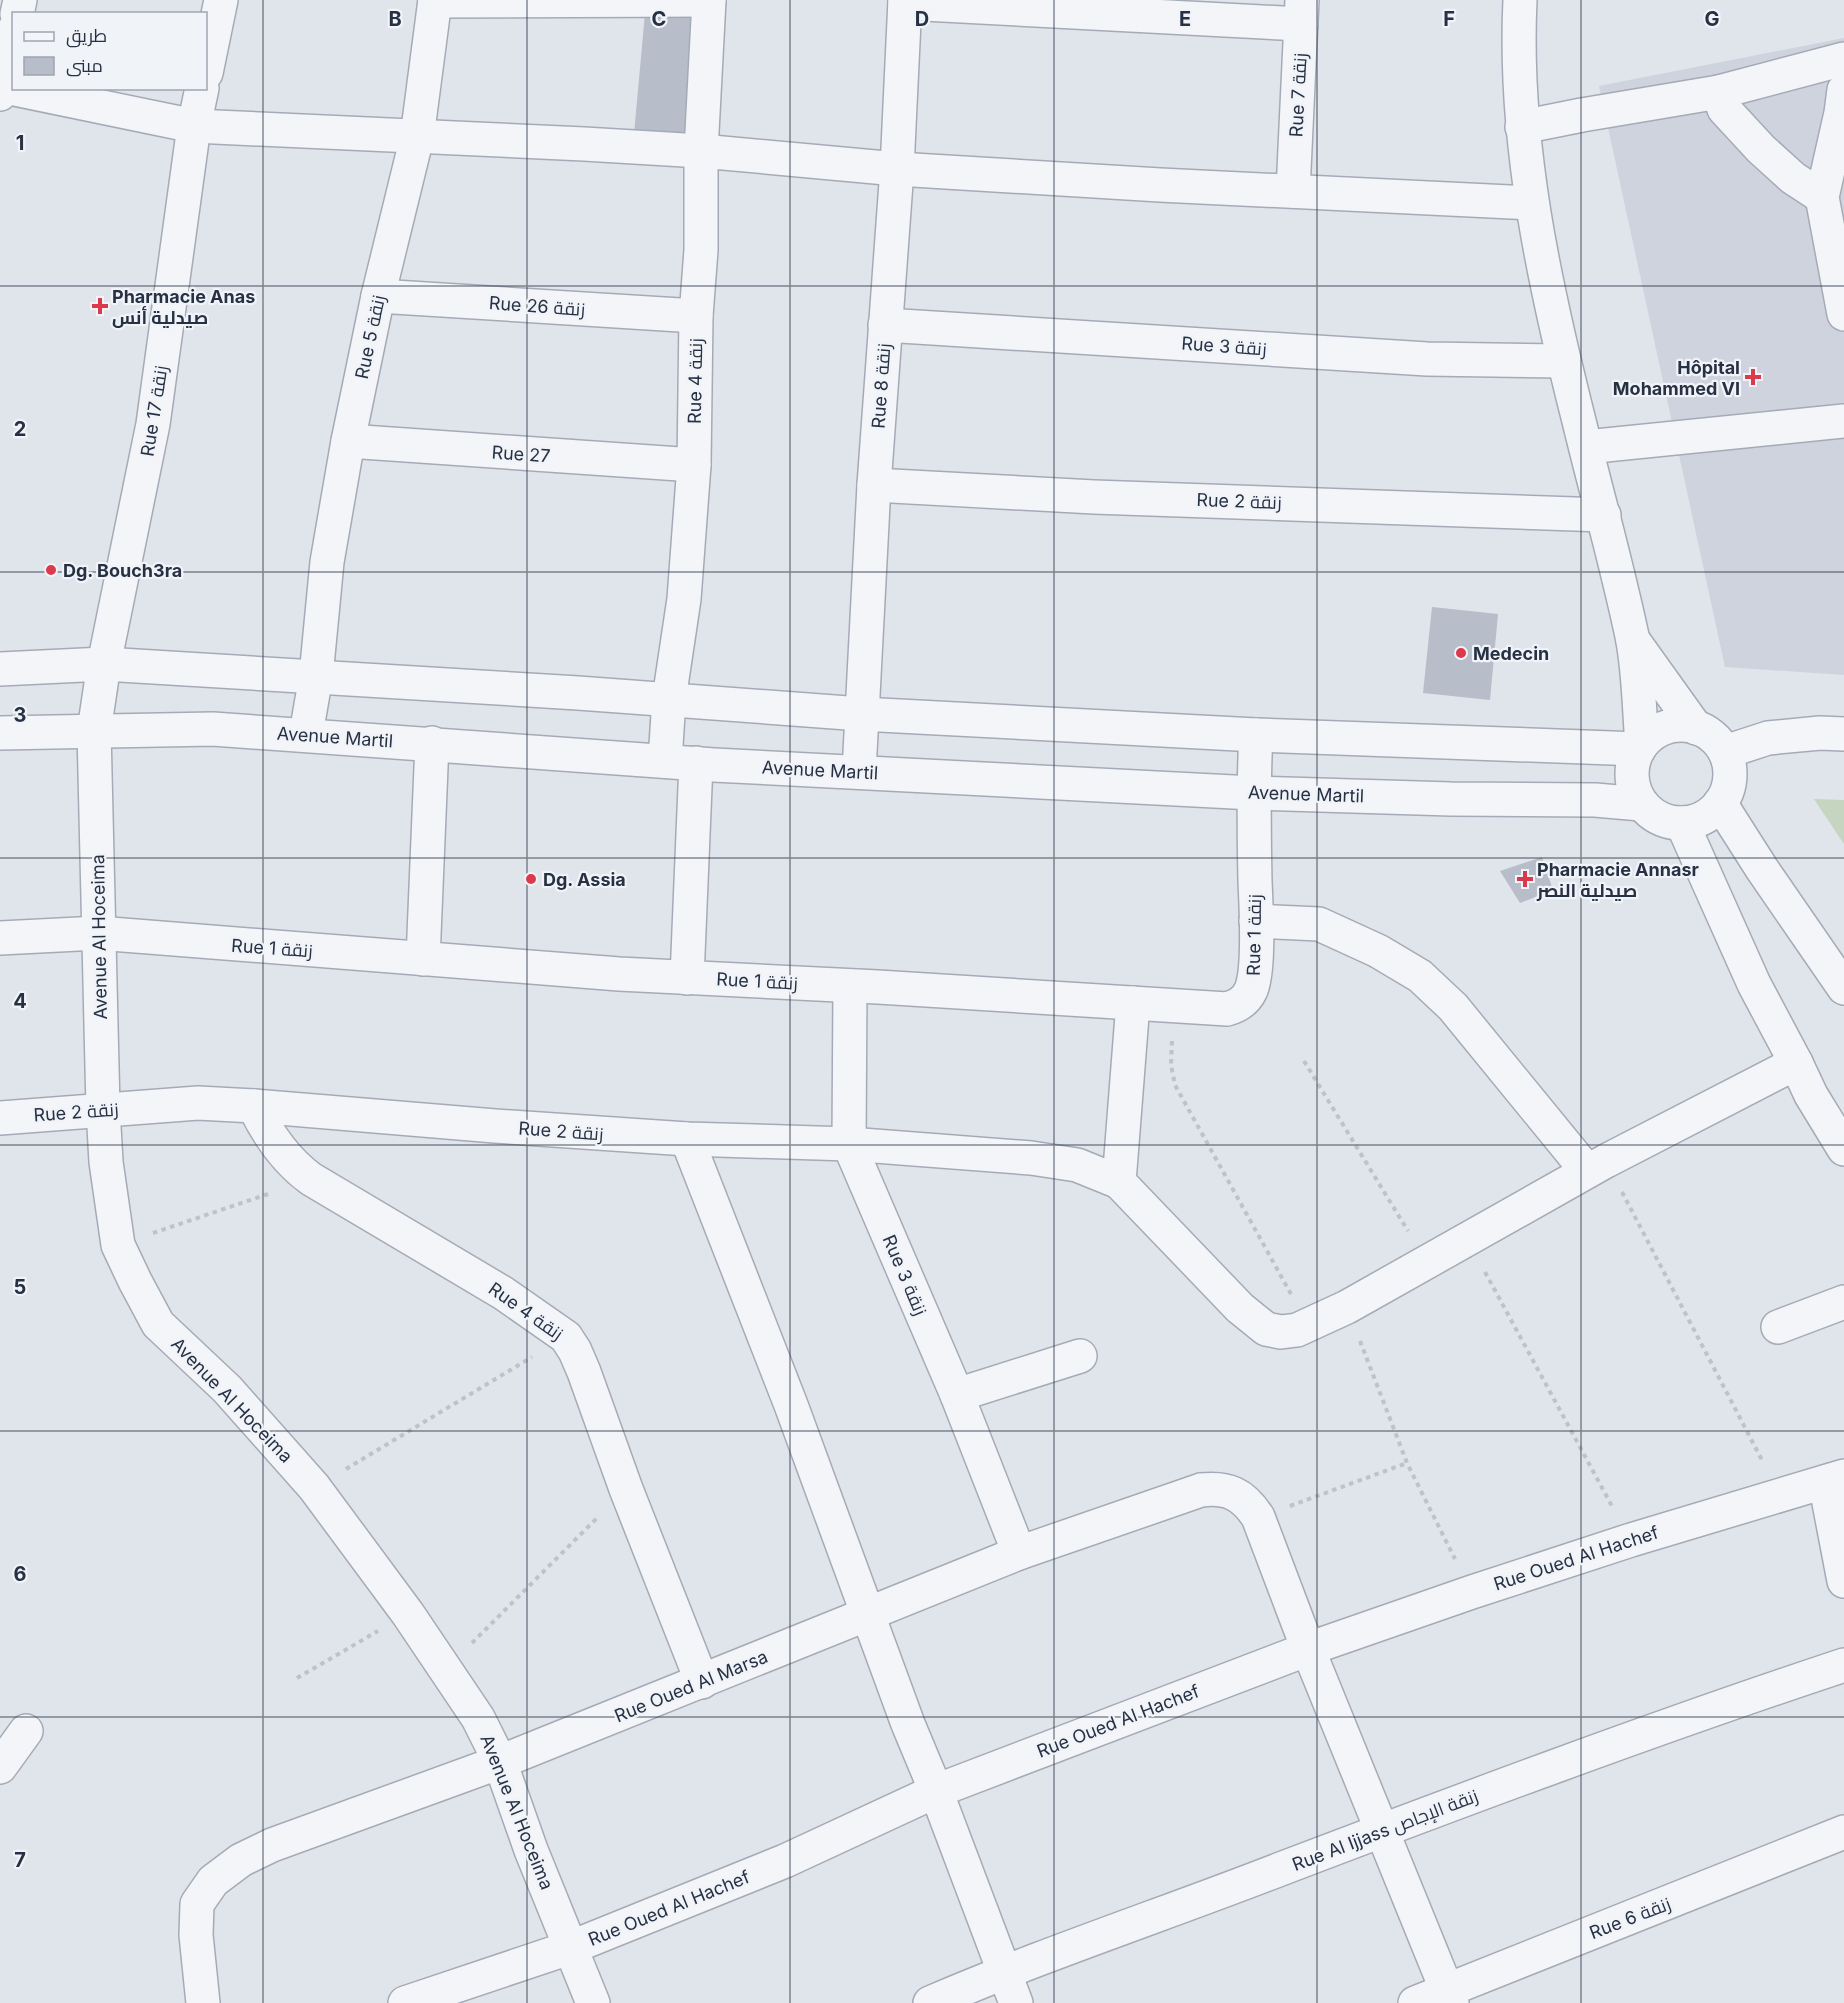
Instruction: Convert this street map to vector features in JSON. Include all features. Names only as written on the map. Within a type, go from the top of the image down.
[{"type":"street","points":[[207,68],[221,0]]},
{"type":"street","points":[[435,0],[709,0]]},
{"type":"street","name":"Rue 5 زنقة","points":[[306,734],[316,676],[327,561],[348,441],[378,296],[417,137],[435,0]]},
{"type":"street","name":"Rue 4 زنقة","points":[[687,978],[680,762],[669,699],[684,599],[694,465],[696,316],[701,250],[701,150],[709,0]]},
{"type":"street","points":[[1520,0],[1518,46],[1522,127],[1532,203],[1564,361],[1604,515],[1632,639],[1641,747]]},
{"type":"street","points":[[905,1],[1301,12]]},
{"type":"street","name":"Rue 8 زنقة","points":[[859,772],[874,485],[897,169],[905,1]]},
{"type":"street","name":"Rue 7 زنقة","points":[[1293,190],[1301,12]]},
{"type":"street","points":[[12,38],[0,89],[194,126],[701,150],[897,169],[1160,185],[1532,203]]},
{"type":"street","points":[[1522,127],[1719,92],[1844,59]]},
{"type":"street","name":"Rue 17 زنقة","points":[[94,731],[104,664],[153,424],[194,126],[202,90]]},
{"type":"street","points":[[1844,90],[1842,113],[1822,197],[1844,314]]},
{"type":"street","points":[[1719,92],[1724,109],[1761,149],[1793,178],[1822,197]]},
{"type":"street","name":"Rue 26 زنقة","points":[[378,296],[696,316]]},
{"type":"street","name":"Rue 3 زنقة","points":[[885,325],[1428,359],[1564,361]]},
{"type":"street","points":[[1586,447],[1844,421]]},
{"type":"street","name":"Rue 27","points":[[348,441],[694,465]]},
{"type":"street","name":"Rue 2 زنقة","points":[[874,485],[1094,497],[1604,515]]},
{"type":"street","points":[[1632,639],[1696,728]]},
{"type":"street","points":[[0,669],[104,664],[669,699],[861,714],[1256,735],[1641,747]]},
{"type":"street","points":[[1684,725],[1696,728],[1708,733],[1725,752],[1730,778],[1727,791],[1720,803],[1704,818],[1682,823],[1659,819],[1641,804],[1632,777],[1633,763],[1641,747],[1651,736],[1661,730],[1684,725]]},
{"type":"street","name":"Avenue Martil","points":[[0,733],[213,729],[680,762],[1252,793],[1451,799],[1595,800],[1641,804]]},
{"type":"street","name":"Avenue Al Hoceima","points":[[94,731],[103,1110],[106,1162],[118,1245],[158,1324],[227,1389],[314,1487],[408,1614],[478,1718],[500,1762],[531,1850],[593,2003]]},
{"type":"street","points":[[1725,752],[1768,738],[1820,733],[1844,734]]},
{"type":"street","name":"Rue 1 زنقة","points":[[0,938],[98,933],[687,978],[1178,1005],[1210,1010],[1227,1009],[1238,1005],[1245,999],[1250,992],[1255,975],[1256,921],[1252,793],[1256,735]]},
{"type":"street","points":[[423,959],[432,743]]},
{"type":"street","points":[[1720,803],[1762,869],[1844,988]]},
{"type":"street","points":[[1682,823],[1754,984],[1811,1095],[1844,1149]]},
{"type":"street","points":[[1256,921],[1319,924],[1378,951],[1420,976],[1453,1007],[1597,1166]]},
{"type":"street","name":"Rue 3 زنقة","points":[[850,986],[849,1144],[957,1395],[1020,1553]]},
{"type":"street","points":[[1133,1003],[1119,1182],[1240,1308],[1266,1329],[1281,1332],[1309,1326],[1347,1307],[1597,1166],[1796,1063]]},
{"type":"street","name":"Rue 2 زنقة","points":[[0,1118],[198,1103],[254,1106],[495,1126],[687,1139],[849,1144],[1062,1161],[1093,1170],[1119,1182]]},
{"type":"street","name":"Rue 4 زنقة","points":[[254,1106],[264,1127],[296,1168],[503,1293],[566,1337],[584,1372],[626,1489],[702,1682]]},
{"type":"street","points":[[687,1139],[795,1416],[908,1724],[936,1791],[1016,2003]]},
{"type":"street","points":[[1778,1328],[1844,1302]]},
{"type":"street","points":[[957,1395],[1080,1356]]},
{"type":"street","points":[[1835,1479],[1844,1581]]},
{"type":"street","name":"Rue Oued Al Hachef","points":[[405,2003],[572,1947],[785,1861],[936,1791],[1308,1649],[1631,1540],[1835,1479]]},
{"type":"street","name":"Rue Oued Al Marsa","points":[[203,2003],[196,1935],[197,1904],[213,1881],[241,1860],[272,1845],[500,1762],[1020,1553],[1201,1490],[1218,1488],[1237,1495],[1251,1506],[1258,1517]]},
{"type":"street","points":[[1258,1517],[1308,1649],[1450,1997]]},
{"type":"street","name":"Rue Al Ijjass زنقة الإجاص","points":[[930,2003],[1005,1971],[1382,1829],[1756,1694],[1844,1665]]},
{"type":"street","points":[[0,1767],[26,1731]]},
{"type":"street","name":"Rue 6 زنقة","points":[[1415,2003],[1450,1997],[1844,1832]]},
{"type":"path","points":[[1178,1005],[1171,1053],[1175,1084],[1309,1326]]},
{"type":"path","points":[[1304,1062],[1427,1262]]},
{"type":"path","points":[[1597,1166],[1780,1495]]},
{"type":"path","points":[[118,1245],[311,1179]]},
{"type":"path","points":[[1468,1240],[1631,1540]]},
{"type":"path","points":[[1347,1307],[1407,1463],[1472,1592]]},
{"type":"path","points":[[314,1487],[566,1337]]},
{"type":"path","points":[[1258,1517],[1407,1463]]},
{"type":"path","points":[[446,1669],[626,1489]]},
{"type":"path","points":[[297,1677],[408,1614]]},
{"type":"shaded area","name":"Hôpital Mohammed VI","points":[[1844,38],[1844,675],[1725,667],[1599,86]]},
{"type":"green space","points":[[1814,799],[1844,800],[1844,844]]},
{"type":"building","points":[[645,13],[696,18],[685,138],[634,134]]},
{"type":"building","name":"Medecin","points":[[1432,607],[1498,614],[1490,700],[1423,693]]},
{"type":"building","points":[[1542,857],[1553,890],[1520,903],[1500,871]]},
{"type":"place","name":"Pharmacie Anas صيدلية أنس","points":[[100,306]]},
{"type":"place","name":"Hôpital Mohammed VI","points":[[1753,377]]},
{"type":"place","name":"Dg. Bouch3ra","points":[[51,570]]},
{"type":"place","name":"Medecin","points":[[1461,653]]},
{"type":"place","name":"Dg. Assia","points":[[531,879]]},
{"type":"place","name":"Pharmacie Annasr صيدلية النصر","points":[[1525,879]]}]
